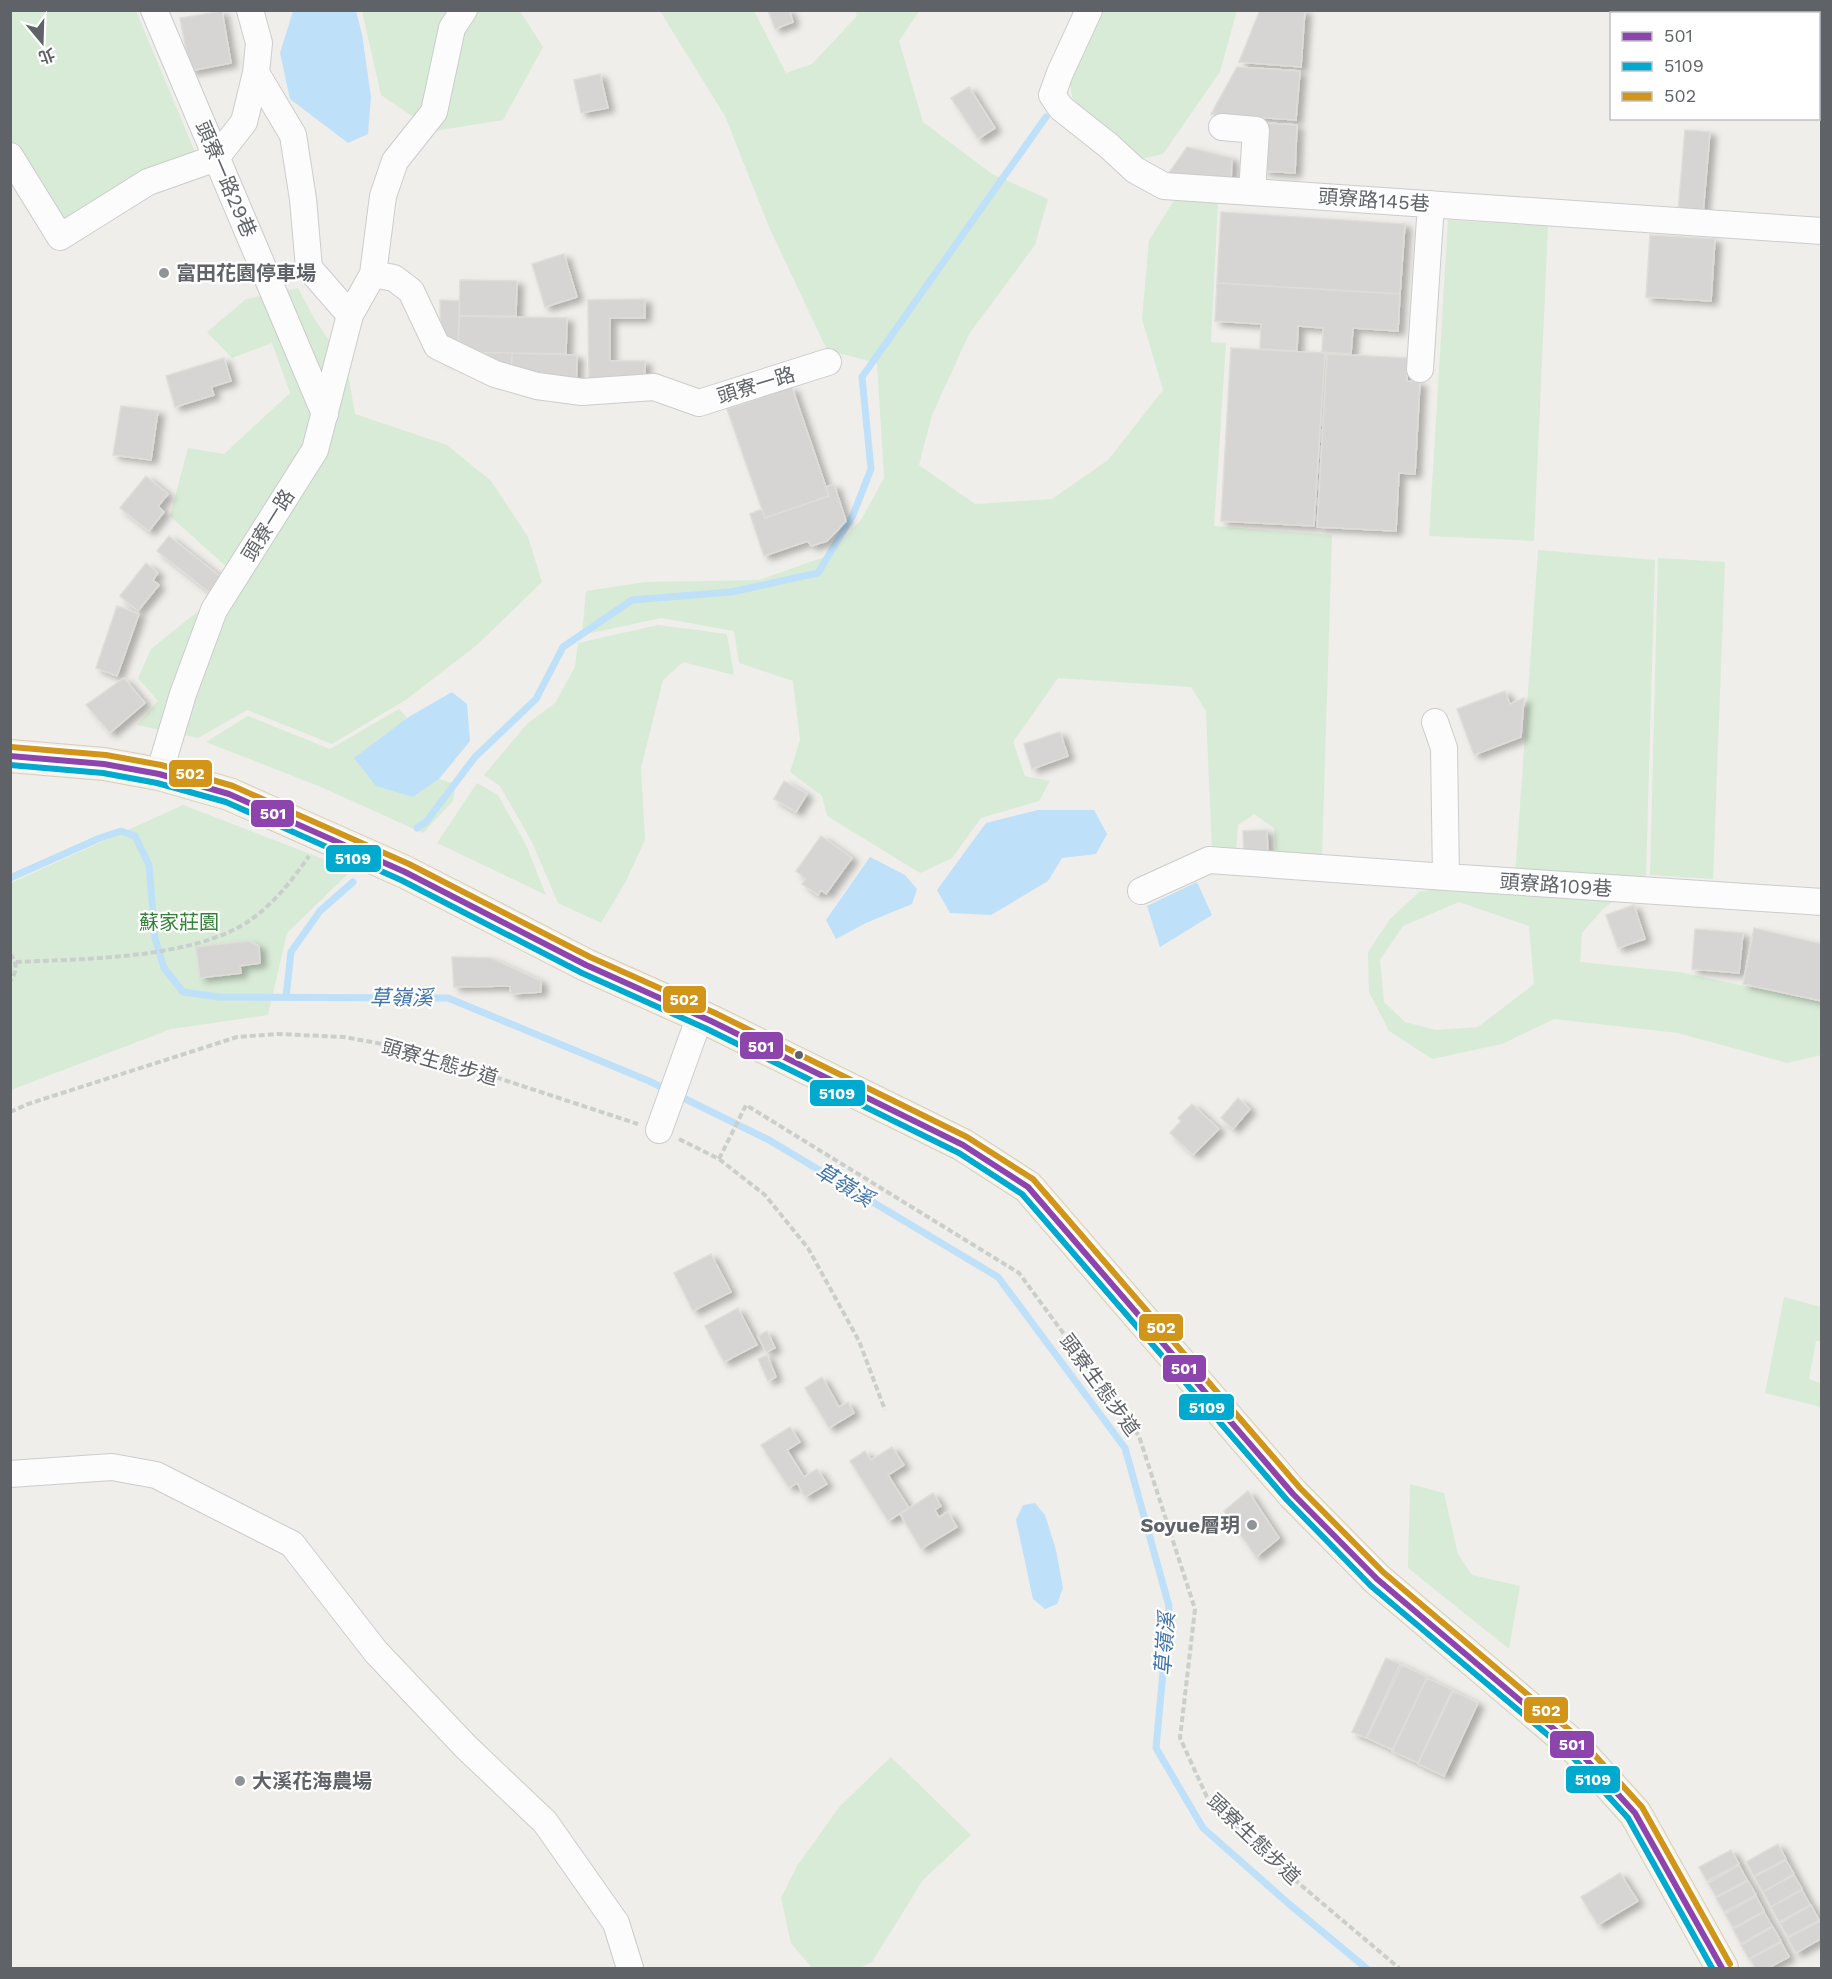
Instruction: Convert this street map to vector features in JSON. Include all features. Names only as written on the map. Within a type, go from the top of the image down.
[{"type":"main road","points":[[10,756],[104,764],[159,774],[229,794],[405,872],[586,965],[700,1016],[963,1145],[1028,1187],[1293,1494],[1377,1579],[1574,1746],[1635,1813],[1722,1968]]},
{"type":"lane","name":"頭寮一路29巷","points":[[154,10],[325,414]]},
{"type":"lane","points":[[10,156],[60,237],[148,182],[216,158],[243,122],[256,73],[259,42],[250,10]]},
{"type":"lane","name":"頭寮路145巷","points":[[1089,10],[1052,94],[1061,108],[1135,170],[1164,186],[1821,231]]},
{"type":"lane","name":"頭寮一路","points":[[159,774],[183,693],[214,610],[315,450],[350,315],[373,274],[382,196],[395,161],[434,112],[452,16]]},
{"type":"lane","points":[[256,73],[293,135],[303,199],[309,268],[350,315]]},
{"type":"lane","points":[[1222,127],[1256,130],[1252,192]]},
{"type":"lane","points":[[1420,369],[1431,204]]},
{"type":"lane","name":"頭寮一路","points":[[373,274],[394,278],[411,291],[437,346],[495,374],[537,386],[582,392],[654,387],[699,403],[828,362]]},
{"type":"lane","points":[[1435,722],[1444,748],[1446,877]]},
{"type":"lane","name":"頭寮路109巷","points":[[1141,891],[1209,860],[1821,902]]},
{"type":"lane","points":[[659,1130],[700,1016]]},
{"type":"lane","points":[[10,1474],[112,1467],[156,1475],[292,1544],[376,1652],[466,1746],[545,1822],[616,1923],[630,1968]]},
{"type":"path","points":[[16,963],[121,957],[214,939],[245,923],[278,896],[323,837]]},
{"type":"path","points":[[10,954],[16,963],[15,975],[10,981]]},
{"type":"path","name":"頭寮生態步道","points":[[10,1112],[28,1104],[237,1037],[278,1034],[344,1037],[410,1049],[659,1130],[719,1159],[765,1195],[808,1248],[859,1341],[885,1410]]},
{"type":"path","name":"頭寮生態步道","points":[[719,1159],[746,1105],[1019,1273],[1139,1436],[1195,1609],[1180,1738],[1207,1797],[1264,1854],[1399,1968]]},
{"type":"green space","points":[[1237,10],[1220,72],[1163,154],[1136,160],[1074,107],[1070,84],[1102,11]]},
{"type":"green space","points":[[10,11],[136,11],[195,152],[105,193],[107,201],[52,230],[11,141]]},
{"type":"green space","points":[[362,11],[520,11],[543,47],[503,120],[434,131],[381,95]]},
{"type":"green space","points":[[660,11],[754,11],[786,73],[812,64],[857,16],[855,11],[919,11],[899,41],[923,122],[992,174],[1048,199],[1035,245],[969,334],[932,415],[919,465],[975,504],[1052,499],[1108,460],[1163,390],[1142,319],[1149,240],[1175,199],[1218,202],[1211,342],[1226,343],[1214,526],[1332,535],[1322,858],[1276,855],[1274,828],[1254,814],[1238,825],[1236,852],[1212,851],[1206,711],[1191,687],[1058,678],[1013,742],[1025,776],[1050,781],[1039,801],[981,818],[952,858],[920,873],[827,816],[822,796],[790,772],[800,740],[793,681],[739,663],[734,631],[661,618],[582,635],[586,591],[646,582],[759,580],[827,556],[861,520],[884,478],[877,363],[827,350],[769,227],[725,116]]},
{"type":"green space","points":[[1448,220],[1548,226],[1534,541],[1429,536]]},
{"type":"green space","points":[[298,288],[314,318],[347,367],[355,414],[447,445],[491,481],[528,537],[542,582],[477,645],[407,699],[332,744],[247,710],[198,738],[137,725],[158,701],[138,678],[151,649],[207,604],[230,570],[170,516],[188,448],[224,454],[290,393],[272,343],[232,358],[207,332],[246,299]]},
{"type":"green space","points":[[1538,550],[1655,560],[1646,875],[1602,910],[1582,933],[1580,962],[1679,972],[1821,1002],[1821,1055],[1787,1063],[1678,1033],[1554,1019],[1502,1044],[1432,1059],[1389,1031],[1369,992],[1368,952],[1390,919],[1419,892],[1451,886],[1514,891]],"holes":[[[1459,902],[1529,926],[1534,984],[1478,1027],[1436,1030],[1405,1022],[1384,1002],[1380,960],[1403,926]]]},
{"type":"green space","points":[[1658,558],[1725,562],[1713,879],[1650,875]]},
{"type":"green space","points":[[658,625],[727,634],[734,675],[683,662],[663,680],[641,768],[645,840],[625,883],[601,923],[558,903],[532,842],[500,786],[484,775],[527,724],[555,703],[575,667],[578,643]]},
{"type":"green space","points":[[399,709],[407,718],[355,758],[413,797],[439,779],[456,784],[453,801],[423,833],[321,787],[206,742],[248,716],[330,749]]},
{"type":"green space","points":[[477,783],[498,795],[526,845],[546,895],[437,843]]},
{"type":"green space","name":"蘇家莊園","points":[[183,805],[352,870],[287,933],[268,1015],[171,1029],[11,1090],[11,883]]},
{"type":"green space","points":[[1784,1297],[1821,1307],[1821,1341],[1816,1341],[1809,1379],[1821,1383],[1821,1407],[1765,1393]]},
{"type":"green space","points":[[1410,1484],[1444,1493],[1458,1554],[1472,1575],[1520,1586],[1509,1649],[1408,1568]]},
{"type":"green space","points":[[891,1757],[971,1835],[923,1880],[872,1962],[860,1968],[812,1968],[791,1943],[781,1898],[797,1866],[840,1806]]},
{"type":"water","points":[[293,11],[356,11],[362,34],[371,97],[368,134],[348,143],[290,99],[280,53]]},
{"type":"water","points":[[452,692],[467,704],[470,741],[439,779],[413,797],[376,786],[354,758],[407,718]]},
{"type":"water","points":[[1038,810],[1094,810],[1107,834],[1096,854],[1062,858],[1048,881],[991,915],[950,913],[937,890],[986,823]]},
{"type":"water","points":[[870,857],[905,875],[917,889],[912,904],[866,923],[836,939],[826,920]]},
{"type":"water","points":[[1197,882],[1212,915],[1160,947],[1147,906]]},
{"type":"water","points":[[1035,1503],[1045,1515],[1056,1550],[1063,1588],[1057,1604],[1045,1609],[1033,1599],[1016,1520],[1023,1505]]},
{"type":"building","points":[[768,10],[789,10],[793,22],[775,29]]},
{"type":"building","points":[[1260,10],[1305,10],[1301,67],[1239,62]]},
{"type":"building","points":[[222,11],[231,63],[190,71],[180,18]]},
{"type":"building","points":[[1237,67],[1300,71],[1296,120],[1211,114]]},
{"type":"building","points":[[600,74],[608,108],[581,113],[574,80]]},
{"type":"building","points":[[969,87],[995,128],[978,139],[951,98]]},
{"type":"building","points":[[1266,123],[1297,125],[1295,173],[1263,171]]},
{"type":"building","points":[[1685,130],[1710,132],[1703,214],[1678,212]]},
{"type":"building","points":[[1187,147],[1232,158],[1231,183],[1166,177]]},
{"type":"building","points":[[1221,212],[1405,224],[1400,294],[1217,283]]},
{"type":"building","points":[[1650,235],[1715,239],[1711,301],[1646,297]]},
{"type":"building","points":[[564,254],[577,297],[545,307],[532,264]]},
{"type":"building","points":[[460,280],[517,281],[516,316],[459,316]]},
{"type":"building","points":[[1217,283],[1400,294],[1398,331],[1353,328],[1351,354],[1322,352],[1323,328],[1298,326],[1297,351],[1260,349],[1261,324],[1215,321]]},
{"type":"building","points":[[645,299],[645,318],[610,318],[610,361],[645,361],[645,391],[589,392],[588,300]]},
{"type":"building","points":[[440,300],[460,301],[458,352],[512,353],[511,380],[441,358]]},
{"type":"building","points":[[459,316],[567,318],[566,354],[458,352]]},
{"type":"building","points":[[1231,348],[1325,353],[1314,526],[1221,521]]},
{"type":"building","points":[[512,353],[577,355],[576,395],[511,377]]},
{"type":"building","points":[[1327,354],[1408,358],[1407,381],[1420,382],[1415,474],[1399,473],[1396,531],[1317,527]]},
{"type":"building","points":[[224,358],[231,381],[211,387],[214,395],[175,407],[166,376]]},
{"type":"building","points":[[792,387],[829,496],[765,518],[727,409]]},
{"type":"building","points":[[121,406],[158,411],[151,460],[113,455]]},
{"type":"building","points":[[146,476],[168,494],[158,506],[164,512],[149,531],[120,508]]},
{"type":"building","points":[[834,484],[846,521],[827,541],[811,546],[808,541],[764,556],[750,514],[762,509],[765,518],[829,496],[826,487]]},
{"type":"building","points":[[169,536],[221,577],[209,592],[157,551]]},
{"type":"building","points":[[146,563],[158,573],[153,580],[159,585],[138,611],[120,596]]},
{"type":"building","points":[[117,606],[139,614],[117,676],[96,668]]},
{"type":"building","points":[[124,678],[145,703],[110,733],[86,705]]},
{"type":"building","points":[[1505,691],[1510,704],[1524,698],[1521,737],[1474,755],[1457,709]]},
{"type":"building","points":[[1060,732],[1068,756],[1032,769],[1024,744]]},
{"type":"building","points":[[784,781],[807,794],[796,812],[774,799]]},
{"type":"building","points":[[1267,830],[1268,858],[1244,859],[1243,831]]},
{"type":"building","points":[[821,836],[852,858],[826,894],[821,890],[818,895],[802,884],[806,879],[796,871]]},
{"type":"building","points":[[1634,905],[1645,939],[1618,948],[1606,915]]},
{"type":"building","points":[[1754,928],[1822,944],[1822,1001],[1743,984]]},
{"type":"building","points":[[1695,929],[1743,933],[1739,973],[1692,969]]},
{"type":"building","points":[[249,941],[259,946],[260,963],[240,966],[241,973],[200,978],[196,947]]},
{"type":"building","points":[[452,957],[491,958],[541,981],[541,992],[511,994],[510,986],[454,987]]},
{"type":"building","points":[[1238,1098],[1250,1109],[1233,1129],[1221,1118]]},
{"type":"building","points":[[1192,1104],[1219,1129],[1193,1155],[1170,1133],[1181,1121],[1178,1118]]},
{"type":"building","points":[[711,1254],[731,1292],[693,1311],[674,1273]]},
{"type":"building","points":[[738,1308],[757,1345],[724,1362],[705,1326]]},
{"type":"building","points":[[767,1331],[775,1348],[766,1352],[758,1336]]},
{"type":"building","points":[[767,1355],[776,1377],[768,1381],[758,1359]]},
{"type":"building","points":[[822,1377],[839,1407],[848,1402],[854,1413],[829,1428],[805,1388]]},
{"type":"building","points":[[790,1427],[800,1442],[787,1450],[804,1477],[817,1469],[827,1484],[805,1497],[797,1483],[789,1488],[761,1445]]},
{"type":"building","points":[[892,1447],[904,1465],[888,1475],[909,1508],[888,1521],[850,1461],[865,1451],[871,1460]]},
{"type":"building","name":"Soyue層玥","points":[[1248,1491],[1279,1538],[1256,1557],[1224,1511]]},
{"type":"building","points":[[933,1493],[941,1506],[935,1510],[939,1517],[948,1512],[957,1527],[921,1549],[900,1514]]},
{"type":"building","points":[[1386,1658],[1400,1664],[1366,1738],[1352,1732]]},
{"type":"building","points":[[1402,1665],[1427,1677],[1393,1750],[1367,1738]]},
{"type":"building","points":[[1427,1678],[1452,1690],[1418,1763],[1392,1751]]},
{"type":"building","points":[[1453,1691],[1478,1703],[1444,1776],[1418,1764]]},
{"type":"building","points":[[1778,1844],[1786,1859],[1754,1876],[1746,1862]]},
{"type":"building","points":[[1731,1850],[1739,1864],[1707,1881],[1699,1867]]},
{"type":"building","points":[[1786,1860],[1794,1874],[1763,1892],[1754,1877]]},
{"type":"building","points":[[1739,1865],[1747,1880],[1716,1897],[1708,1883]]},
{"type":"building","points":[[1620,1873],[1638,1901],[1598,1925],[1581,1897]]},
{"type":"building","points":[[1794,1875],[1802,1889],[1771,1907],[1763,1892]]},
{"type":"building","points":[[1748,1881],[1756,1895],[1724,1912],[1716,1898]]},
{"type":"building","points":[[1802,1890],[1810,1905],[1779,1922],[1771,1907]]},
{"type":"building","points":[[1756,1896],[1764,1911],[1733,1928],[1725,1914]]},
{"type":"building","points":[[1811,1905],[1819,1920],[1788,1937],[1780,1923]]},
{"type":"building","points":[[1764,1912],[1772,1926],[1741,1944],[1733,1929]]},
{"type":"building","points":[[1820,1921],[1822,1938],[1796,1953],[1788,1938]]},
{"type":"building","points":[[1773,1927],[1781,1941],[1749,1959],[1741,1945]]},
{"type":"building","points":[[1781,1942],[1789,1957],[1768,1968],[1755,1968],[1750,1959]]},
{"type":"waterway","points":[[417,828],[426,822],[475,757],[536,699],[563,647],[632,600],[731,592],[818,573],[853,515],[871,469],[862,377],[1046,117]]},
{"type":"waterway","name":"草嶺溪","points":[[10,878],[100,838],[121,831],[135,836],[149,865],[155,938],[164,968],[183,992],[219,997],[448,998],[649,1081],[769,1140],[998,1277],[1125,1448],[1169,1606],[1156,1748],[1203,1828],[1366,1968]]},
{"type":"waterway","points":[[286,997],[291,952],[320,911],[353,882]]},
{"type":"transit line","name":"502","points":[[11,747],[106,755],[161,765],[233,786],[409,864],[590,957],[715,1013],[967,1137],[1033,1179],[1300,1488],[1383,1572],[1580,1739],[1642,1807],[1730,1964]]},
{"type":"transit line","name":"501","points":[[10,756],[104,764],[159,774],[229,794],[405,872],[586,965],[711,1021],[963,1145],[1028,1187],[1293,1494],[1377,1579],[1574,1746],[1635,1813],[1722,1968]]},
{"type":"transit line","name":"5109","points":[[10,765],[103,773],[157,783],[226,802],[401,880],[582,973],[707,1029],[959,1153],[1022,1194],[1287,1500],[1371,1586],[1568,1752],[1628,1818],[1712,1968]]},
{"type":"place","name":"富田花園停車場","points":[[164,273]]},
{"type":"place","name":"Soyue層玥","points":[[1252,1525]]},
{"type":"place","name":"大溪花海農場","points":[[240,1781]]}]
